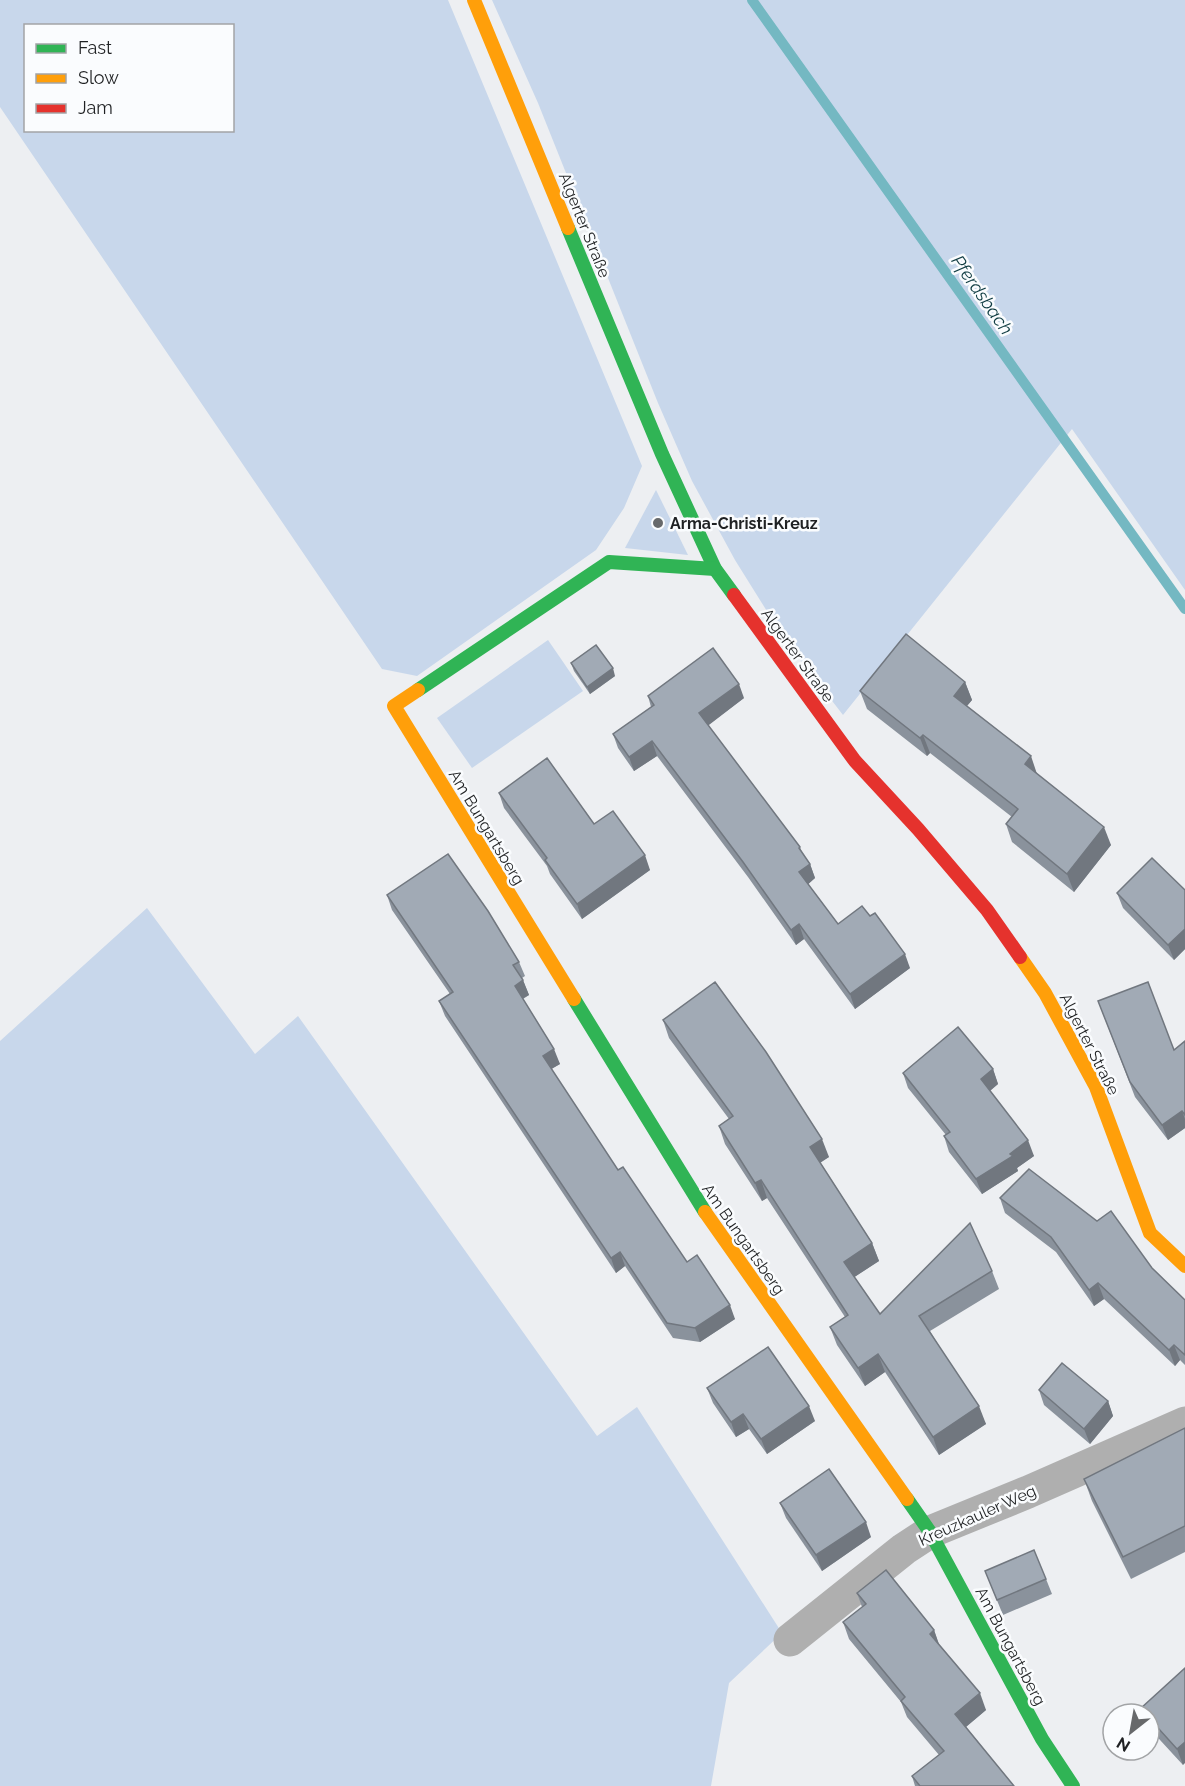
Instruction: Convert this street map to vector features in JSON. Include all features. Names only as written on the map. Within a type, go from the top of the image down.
[{"type":"street","name":"Algerter Straße","points":[[476,3],[662,454],[715,569],[855,761],[918,829],[987,910],[1045,993],[1096,1087],[1150,1233],[1185,1266]]},
{"type":"street","name":"Am Bungartsberg","points":[[715,569],[609,562],[394,706],[695,1198],[930,1532],[1042,1739],[1073,1786]]},
{"type":"street","name":"Kreuzkauler Weg","points":[[790,1640],[904,1548],[930,1532],[1185,1423]]},
{"type":"shaded area","points":[[0,0],[448,0],[642,466],[624,508],[596,550],[417,676],[382,669],[0,107]]},
{"type":"shaded area","points":[[492,0],[1185,0],[1185,590],[1072,429],[843,715],[785,640],[735,560],[692,481],[658,403],[538,103]]},
{"type":"shaded area","points":[[656,490],[688,555],[625,548]]},
{"type":"shaded area","points":[[548,640],[583,691],[472,768],[437,718]]},
{"type":"shaded area","points":[[147,908],[255,1054],[298,1016],[597,1436],[637,1407],[782,1633],[729,1683],[711,1786],[0,1786],[0,1041]]},
{"type":"building","points":[[906,634],[965,682],[954,696],[1031,756],[1025,764],[1104,827],[1067,874],[1006,824],[1018,809],[923,735],[920,738],[860,691]]},
{"type":"building","points":[[596,645],[613,668],[587,687],[571,663]]},
{"type":"building","points":[[713,648],[739,684],[699,713],[800,847],[810,864],[799,872],[838,924],[862,906],[870,916],[875,913],[905,954],[850,994],[799,924],[791,930],[652,741],[629,757],[613,734],[654,705],[648,696]]},
{"type":"building","points":[[547,758],[594,824],[613,811],[645,855],[577,904],[545,860],[547,858],[499,793]]},
{"type":"building","points":[[448,854],[488,911],[519,962],[513,965],[523,980],[515,986],[554,1049],[543,1056],[618,1170],[623,1167],[687,1262],[697,1255],[730,1305],[695,1328],[667,1323],[620,1252],[611,1258],[439,1001],[453,992],[387,895]]},
{"type":"building","points":[[1152,858],[1185,890],[1185,929],[1168,945],[1117,893]]},
{"type":"building","points":[[715,982],[766,1052],[822,1139],[810,1147],[872,1243],[844,1262],[880,1314],[970,1223],[992,1271],[919,1316],[979,1406],[933,1437],[878,1354],[858,1368],[830,1327],[848,1315],[761,1180],[755,1183],[719,1126],[733,1116],[663,1020]]},
{"type":"building","points":[[1148,982],[1174,1050],[1185,1041],[1185,1115],[1182,1111],[1162,1125],[1130,1082],[1098,1001]]},
{"type":"building","points":[[958,1027],[993,1069],[981,1079],[1028,1140],[1010,1154],[1013,1156],[976,1179],[944,1136],[950,1132],[903,1073]]},
{"type":"building","points":[[1029,1169],[1097,1221],[1111,1211],[1152,1268],[1185,1300],[1185,1355],[1174,1345],[1169,1350],[1098,1283],[1089,1290],[1051,1237],[1000,1198]]},
{"type":"building","points":[[768,1347],[809,1406],[761,1439],[743,1414],[731,1422],[707,1388]]},
{"type":"building","points":[[1062,1363],[1108,1401],[1084,1429],[1039,1390]]},
{"type":"building","points":[[1185,1428],[1185,1526],[1123,1557],[1084,1479]]},
{"type":"building","points":[[829,1469],[866,1522],[816,1555],[780,1503]]},
{"type":"building","points":[[1034,1550],[1046,1579],[997,1600],[985,1571]]},
{"type":"building","points":[[886,1570],[934,1630],[930,1634],[980,1693],[955,1714],[1014,1786],[920,1786],[912,1776],[944,1751],[901,1701],[905,1697],[843,1622],[866,1604],[857,1593]]},
{"type":"building","points":[[1185,1668],[1185,1742],[1177,1749],[1161,1731],[1161,1702],[1148,1702]]},
{"type":"waterway","name":"Pferdsbach","points":[[752,0],[1185,609]]},
{"type":"traffic: fast","points":[[568,228],[662,454],[715,569],[734,595]]},
{"type":"traffic: fast","points":[[418,690],[609,562],[715,569]]},
{"type":"traffic: fast","points":[[574,999],[705,1212]]},
{"type":"traffic: fast","points":[[907,1499],[930,1532],[1042,1739],[1073,1786]]},
{"type":"traffic: slow","points":[[474,0],[568,228]]},
{"type":"traffic: slow","points":[[418,690],[394,706],[574,999]]},
{"type":"traffic: slow","points":[[1020,957],[1045,993],[1096,1087],[1150,1233],[1185,1266]]},
{"type":"traffic: slow","points":[[705,1212],[907,1499]]},
{"type":"traffic: jam","points":[[734,595],[855,761],[918,829],[987,910],[1020,957]]},
{"type":"place","name":"Arma-Christi-Kreuz","points":[[658,523]]}]
